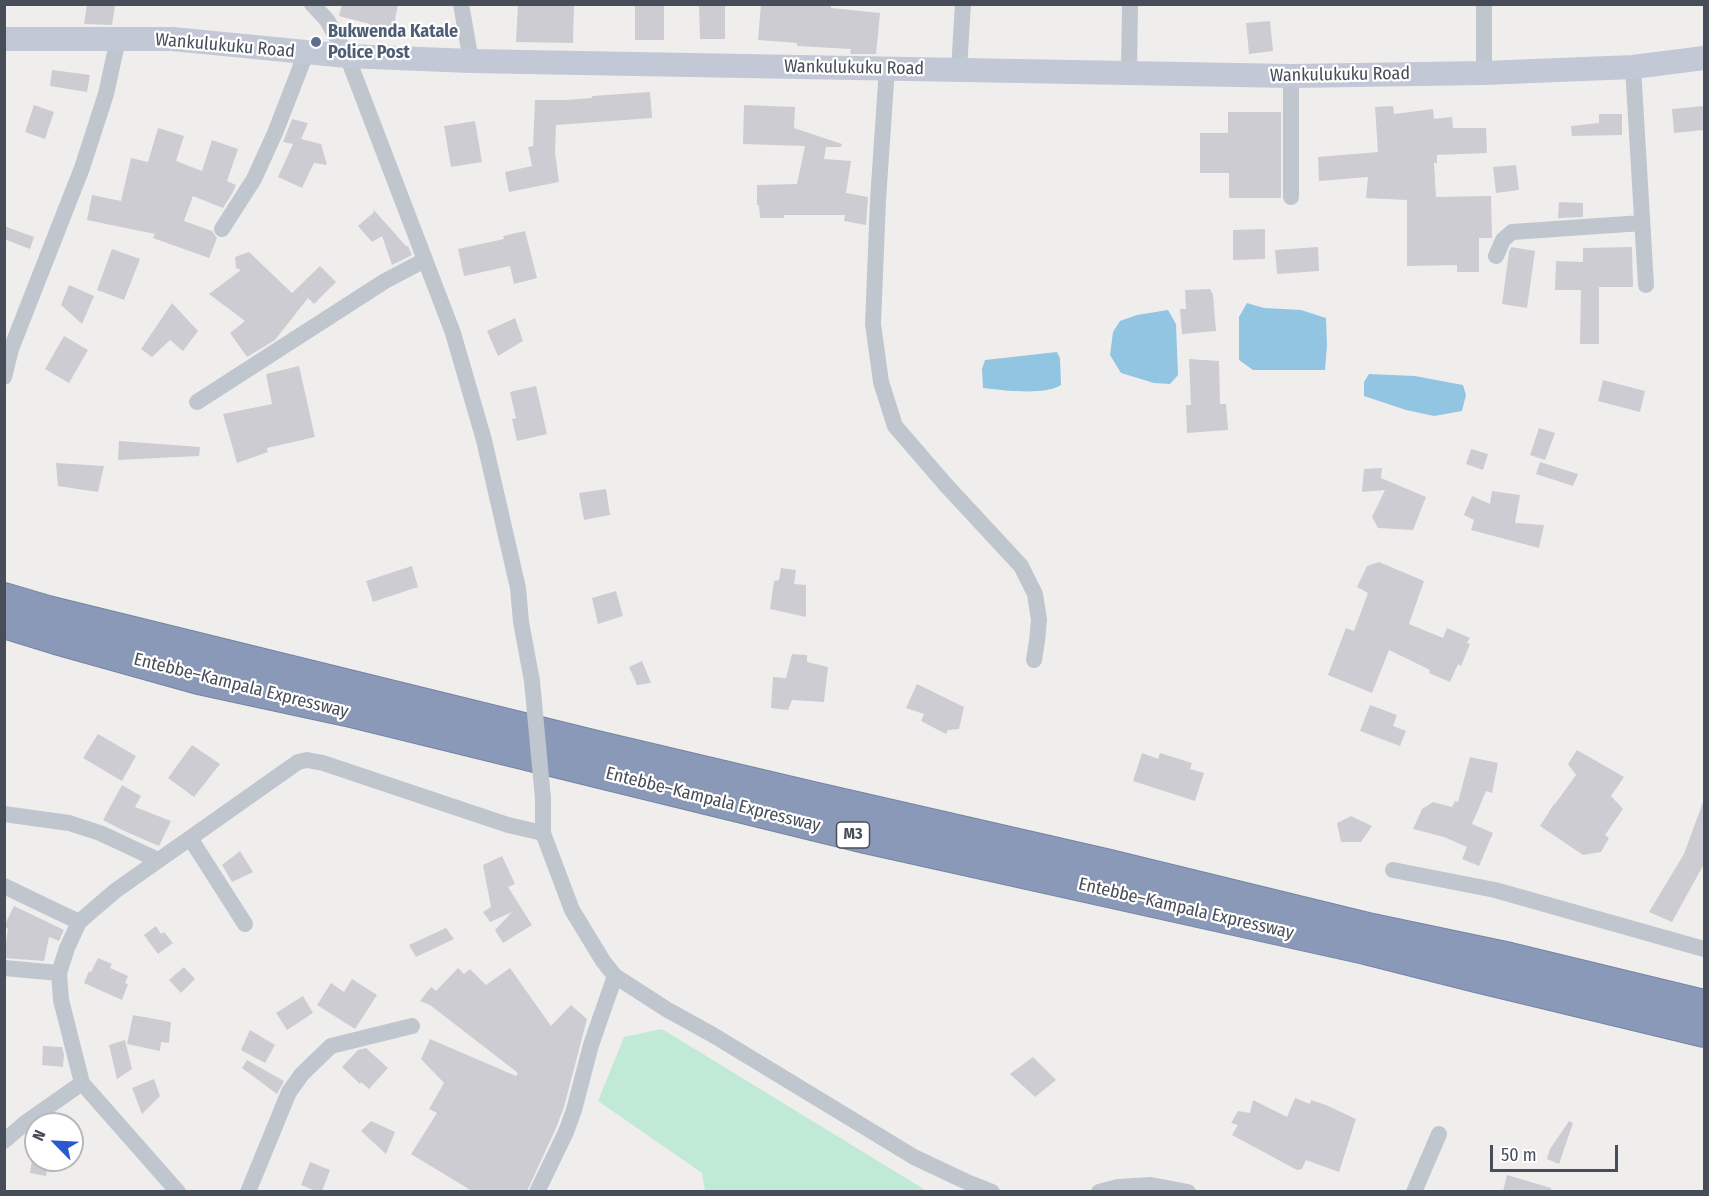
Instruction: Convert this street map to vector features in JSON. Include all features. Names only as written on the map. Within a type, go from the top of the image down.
[{"type":"highway","name":"Entebbe–Kampala Expressway","points":[[4,598],[48,611],[623,752],[1704,1005]]},
{"type":"highway","name":"Entebbe–Kampala Expressway","points":[[4,622],[199,679],[358,714],[865,838],[1365,949],[1704,1032]]},
{"type":"main road","name":"Wankulukuku Road","points":[[4,39],[172,39],[306,53],[471,61],[1291,76],[1484,73],[1633,67],[1704,58]]},
{"type":"street","points":[[312,4],[327,20],[347,56],[453,333],[484,440],[518,588],[521,622],[532,681],[543,799],[543,833],[572,910],[603,961],[615,976],[914,1158],[992,1191]]},
{"type":"street","points":[[461,4],[471,61]]},
{"type":"street","points":[[959,69],[963,4]]},
{"type":"street","points":[[1129,73],[1130,4]]},
{"type":"street","points":[[1484,4],[1484,73]]},
{"type":"street","points":[[4,376],[11,349],[82,168],[106,94],[118,39]]},
{"type":"street","points":[[222,229],[254,179],[275,133],[306,53]]},
{"type":"street","points":[[1633,67],[1646,285]]},
{"type":"street","points":[[887,68],[873,324],[881,382],[895,426],[1021,566],[1035,594],[1039,620],[1034,660]]},
{"type":"street","points":[[1291,76],[1291,197]]},
{"type":"street","points":[[1496,256],[1503,240],[1512,232],[1642,224]]},
{"type":"street","points":[[197,402],[376,286],[425,260]]},
{"type":"street","points":[[178,1191],[82,1083],[62,1000],[59,973],[79,922],[115,891],[158,860],[298,762],[307,760],[323,763],[508,825],[543,833]]},
{"type":"street","points":[[4,814],[69,823],[100,833],[158,860]]},
{"type":"street","points":[[190,838],[245,924]]},
{"type":"street","points":[[1393,870],[1495,890],[1704,949]]},
{"type":"street","points":[[4,886],[79,922]]},
{"type":"street","points":[[4,968],[59,973]]},
{"type":"street","points":[[537,1191],[566,1132],[574,1110],[591,1045],[615,976]]},
{"type":"street","points":[[248,1191],[289,1092],[302,1074],[331,1046],[412,1026]]},
{"type":"street","points":[[4,1141],[25,1123],[82,1083]]},
{"type":"street","points":[[1414,1191],[1438,1134]]},
{"type":"street","points":[[1099,1191],[1151,1185],[1188,1191]]},
{"type":"green space","points":[[662,1029],[927,1191],[705,1191],[702,1173],[598,1101],[624,1037]]},
{"type":"water","points":[[1247,303],[1264,308],[1301,310],[1326,318],[1325,370],[1253,370],[1239,360],[1239,317]]},
{"type":"water","points":[[1168,310],[1176,324],[1178,375],[1170,384],[1154,383],[1121,373],[1110,355],[1113,332],[1120,321],[1137,315]]},
{"type":"water","points":[[1057,352],[1060,358],[1061,385],[1034,391],[983,388],[982,369],[985,360]]},
{"type":"water","points":[[1369,374],[1415,376],[1463,385],[1466,395],[1462,411],[1434,416],[1406,410],[1364,396],[1364,382]]},
{"type":"building","points":[[87,4],[115,6],[112,25],[84,24]]},
{"type":"building","points":[[342,4],[398,4],[393,31],[370,27],[370,24],[339,16]]},
{"type":"building","points":[[518,4],[574,4],[573,43],[516,42]]},
{"type":"building","points":[[635,4],[664,4],[664,40],[635,40]]},
{"type":"building","points":[[699,4],[725,4],[725,39],[700,39]]},
{"type":"building","points":[[761,4],[831,4],[831,8],[880,13],[876,54],[850,54],[851,49],[797,46],[797,43],[758,40]]},
{"type":"building","points":[[1270,21],[1273,51],[1249,54],[1246,23]]},
{"type":"building","points":[[52,70],[90,75],[87,92],[50,86]]},
{"type":"building","points":[[650,92],[652,118],[556,125],[555,152],[559,182],[509,192],[505,172],[532,166],[528,147],[533,146],[535,100],[565,100]]},
{"type":"building","points":[[34,105],[54,112],[45,139],[25,132]]},
{"type":"building","points":[[744,105],[795,107],[794,128],[842,144],[841,147],[826,147],[824,159],[851,161],[846,193],[868,197],[866,225],[844,221],[845,215],[784,215],[784,218],[760,218],[759,205],[757,205],[757,185],[797,184],[805,146],[743,144]]},
{"type":"building","points":[[1393,106],[1394,114],[1433,109],[1434,119],[1452,117],[1453,128],[1486,128],[1487,153],[1437,155],[1437,163],[1434,163],[1436,197],[1491,196],[1492,238],[1479,238],[1479,272],[1457,272],[1457,265],[1407,266],[1407,200],[1366,198],[1368,177],[1319,181],[1318,157],[1378,152],[1375,107]]},
{"type":"building","points":[[1703,106],[1704,130],[1674,133],[1672,109]]},
{"type":"building","points":[[1228,112],[1281,112],[1281,198],[1229,198],[1229,173],[1200,173],[1200,133],[1228,133]]},
{"type":"building","points":[[1599,114],[1622,114],[1622,135],[1572,136],[1571,126],[1599,123]]},
{"type":"building","points":[[292,119],[308,123],[301,139],[321,144],[327,165],[314,163],[302,188],[278,177],[293,144],[283,142]]},
{"type":"building","points":[[475,121],[482,162],[451,167],[444,126]]},
{"type":"building","points":[[158,128],[184,136],[176,161],[202,171],[212,140],[238,149],[227,181],[236,185],[223,208],[193,196],[184,221],[212,231],[217,238],[209,258],[153,238],[155,234],[87,220],[92,195],[121,201],[131,158],[148,162]]},
{"type":"building","points":[[1516,165],[1519,190],[1496,193],[1493,167]]},
{"type":"building","points":[[1559,202],[1583,203],[1583,217],[1558,218]]},
{"type":"building","points":[[373,209],[408,246],[412,255],[392,265],[382,236],[372,242],[358,226],[374,212]]},
{"type":"building","points":[[4,226],[34,237],[30,249],[4,239]]},
{"type":"building","points":[[1265,229],[1265,259],[1233,260],[1233,230]]},
{"type":"building","points":[[525,231],[537,278],[514,284],[510,266],[464,276],[458,249],[504,239],[503,236]]},
{"type":"building","points":[[1318,247],[1319,271],[1277,274],[1275,250]]},
{"type":"building","points":[[1511,247],[1535,251],[1527,308],[1502,304]]},
{"type":"building","points":[[1632,247],[1633,287],[1599,287],[1599,344],[1580,344],[1581,290],[1555,290],[1556,261],[1583,262],[1583,248]]},
{"type":"building","points":[[112,249],[140,259],[124,300],[97,290]]},
{"type":"building","points":[[249,252],[292,293],[320,266],[336,282],[314,304],[308,298],[275,340],[247,357],[230,333],[245,321],[209,294],[241,270],[236,268],[235,257]]},
{"type":"building","points":[[69,285],[94,296],[82,324],[61,305]]},
{"type":"building","points":[[1210,289],[1213,295],[1216,331],[1182,334],[1180,309],[1186,309],[1185,290]]},
{"type":"building","points":[[172,303],[198,331],[183,351],[170,340],[152,357],[141,349]]},
{"type":"building","points":[[515,318],[523,341],[498,356],[487,331]]},
{"type":"building","points":[[64,336],[88,350],[69,383],[45,369]]},
{"type":"building","points":[[1189,359],[1219,361],[1220,404],[1226,404],[1228,430],[1187,433],[1186,405],[1191,405]]},
{"type":"building","points":[[299,366],[315,437],[267,448],[268,452],[237,463],[223,414],[272,404],[266,374]]},
{"type":"building","points":[[1603,380],[1645,391],[1640,412],[1598,401]]},
{"type":"building","points":[[536,386],[547,434],[517,441],[512,419],[516,418],[510,392]]},
{"type":"building","points":[[1539,428],[1555,433],[1545,460],[1530,455]]},
{"type":"building","points":[[119,441],[200,447],[199,456],[118,460]]},
{"type":"building","points":[[1471,449],[1488,454],[1483,470],[1466,464]]},
{"type":"building","points":[[1540,462],[1578,474],[1573,486],[1536,474]]},
{"type":"building","points":[[56,463],[104,466],[98,492],[58,486]]},
{"type":"building","points":[[1382,468],[1381,478],[1426,497],[1413,530],[1378,528],[1372,517],[1385,490],[1362,492],[1364,469]]},
{"type":"building","points":[[606,489],[610,515],[584,520],[579,493]]},
{"type":"building","points":[[1492,491],[1520,495],[1515,523],[1544,525],[1539,548],[1471,530],[1474,520],[1464,515],[1472,496],[1490,504]]},
{"type":"building","points":[[1379,562],[1424,581],[1409,624],[1443,638],[1447,628],[1470,638],[1467,643],[1470,644],[1461,666],[1458,664],[1450,682],[1389,650],[1372,693],[1328,675],[1346,628],[1354,631],[1368,593],[1357,587],[1367,566]]},
{"type":"building","points":[[412,566],[418,587],[373,602],[366,581]]},
{"type":"building","points":[[781,568],[796,570],[794,584],[806,585],[806,617],[770,609],[774,581],[779,580]]},
{"type":"building","points":[[616,591],[623,616],[598,624],[592,598]]},
{"type":"building","points":[[792,654],[807,655],[807,662],[828,667],[824,702],[792,700],[788,710],[771,708],[773,677],[786,678]]},
{"type":"building","points":[[642,661],[651,683],[637,685],[629,667]]},
{"type":"building","points":[[917,684],[964,707],[959,729],[948,730],[946,734],[921,721],[924,714],[906,708]]},
{"type":"building","points":[[1370,705],[1397,715],[1393,726],[1406,731],[1400,746],[1360,731]]},
{"type":"building","points":[[98,734],[136,756],[122,781],[83,758]]},
{"type":"building","points":[[192,745],[220,764],[194,797],[168,778]]},
{"type":"building","points":[[1577,750],[1624,777],[1611,796],[1623,809],[1605,835],[1609,838],[1601,852],[1583,855],[1540,826],[1576,775],[1568,764]]},
{"type":"building","points":[[1142,753],[1158,759],[1160,753],[1192,763],[1190,769],[1204,773],[1195,801],[1133,781]]},
{"type":"building","points":[[1470,757],[1498,763],[1492,793],[1486,791],[1472,824],[1493,833],[1479,866],[1462,859],[1467,847],[1444,837],[1413,829],[1422,809],[1433,802],[1452,807],[1455,801],[1458,802]]},
{"type":"building","points":[[122,785],[141,796],[135,807],[171,821],[159,846],[103,820]]},
{"type":"building","points":[[1703,802],[1704,864],[1672,922],[1649,912],[1684,854]]},
{"type":"building","points":[[1351,816],[1372,826],[1361,842],[1341,842],[1337,823]]},
{"type":"building","points":[[240,851],[253,872],[232,882],[222,865]]},
{"type":"building","points":[[502,856],[515,884],[508,887],[532,925],[503,943],[495,930],[512,912],[490,922],[483,912],[491,907],[483,865]]},
{"type":"building","points":[[14,906],[64,930],[59,941],[49,937],[44,961],[4,958],[8,929],[4,926]]},
{"type":"building","points":[[156,926],[161,934],[164,932],[173,943],[158,954],[144,935]]},
{"type":"building","points":[[446,928],[454,939],[416,957],[409,945]]},
{"type":"building","points":[[98,958],[112,964],[110,968],[128,976],[125,983],[128,984],[122,1000],[84,983]]},
{"type":"building","points":[[184,967],[195,979],[181,993],[169,980]]},
{"type":"building","points":[[458,968],[464,974],[470,969],[486,985],[510,968],[551,1026],[571,1005],[587,1019],[564,1107],[527,1191],[472,1191],[411,1154],[437,1113],[429,1109],[444,1083],[421,1059],[430,1039],[516,1076],[518,1073],[430,1005],[420,1001],[431,987],[436,991]]},
{"type":"building","points":[[352,979],[377,995],[355,1029],[317,1005],[331,983],[344,992]]},
{"type":"building","points":[[303,996],[313,1013],[287,1030],[276,1013]]},
{"type":"building","points":[[133,1015],[171,1022],[169,1043],[161,1042],[160,1051],[127,1044]]},
{"type":"building","points":[[250,1030],[275,1045],[265,1063],[241,1050]]},
{"type":"building","points":[[125,1040],[132,1069],[117,1079],[109,1045]]},
{"type":"building","points":[[43,1046],[62,1047],[63,1067],[42,1065]]},
{"type":"building","points":[[366,1048],[388,1068],[369,1089],[361,1082],[360,1084],[342,1067],[358,1050]]},
{"type":"building","points":[[1033,1057],[1056,1080],[1035,1097],[1010,1074]]},
{"type":"building","points":[[247,1060],[284,1081],[277,1094],[242,1068]]},
{"type":"building","points":[[154,1079],[160,1096],[142,1114],[132,1088]]},
{"type":"building","points":[[1295,1098],[1310,1104],[1311,1100],[1326,1105],[1356,1119],[1339,1172],[1306,1160],[1302,1169],[1297,1170],[1232,1135],[1238,1125],[1231,1123],[1238,1111],[1250,1113],[1253,1100],[1287,1117]]},
{"type":"building","points":[[371,1121],[395,1132],[386,1154],[361,1131]]},
{"type":"building","points":[[1569,1121],[1573,1123],[1559,1164],[1547,1159],[1550,1149]]},
{"type":"building","points":[[310,1162],[330,1170],[322,1191],[301,1185]]},
{"type":"building","points":[[30,1172],[46,1172],[46,1176]]},
{"type":"building","points":[[1507,1175],[1551,1188],[1551,1191],[1503,1191]]},
{"type":"place","name":"Bukwenda Katale Police Post","points":[[316,42]]}]
